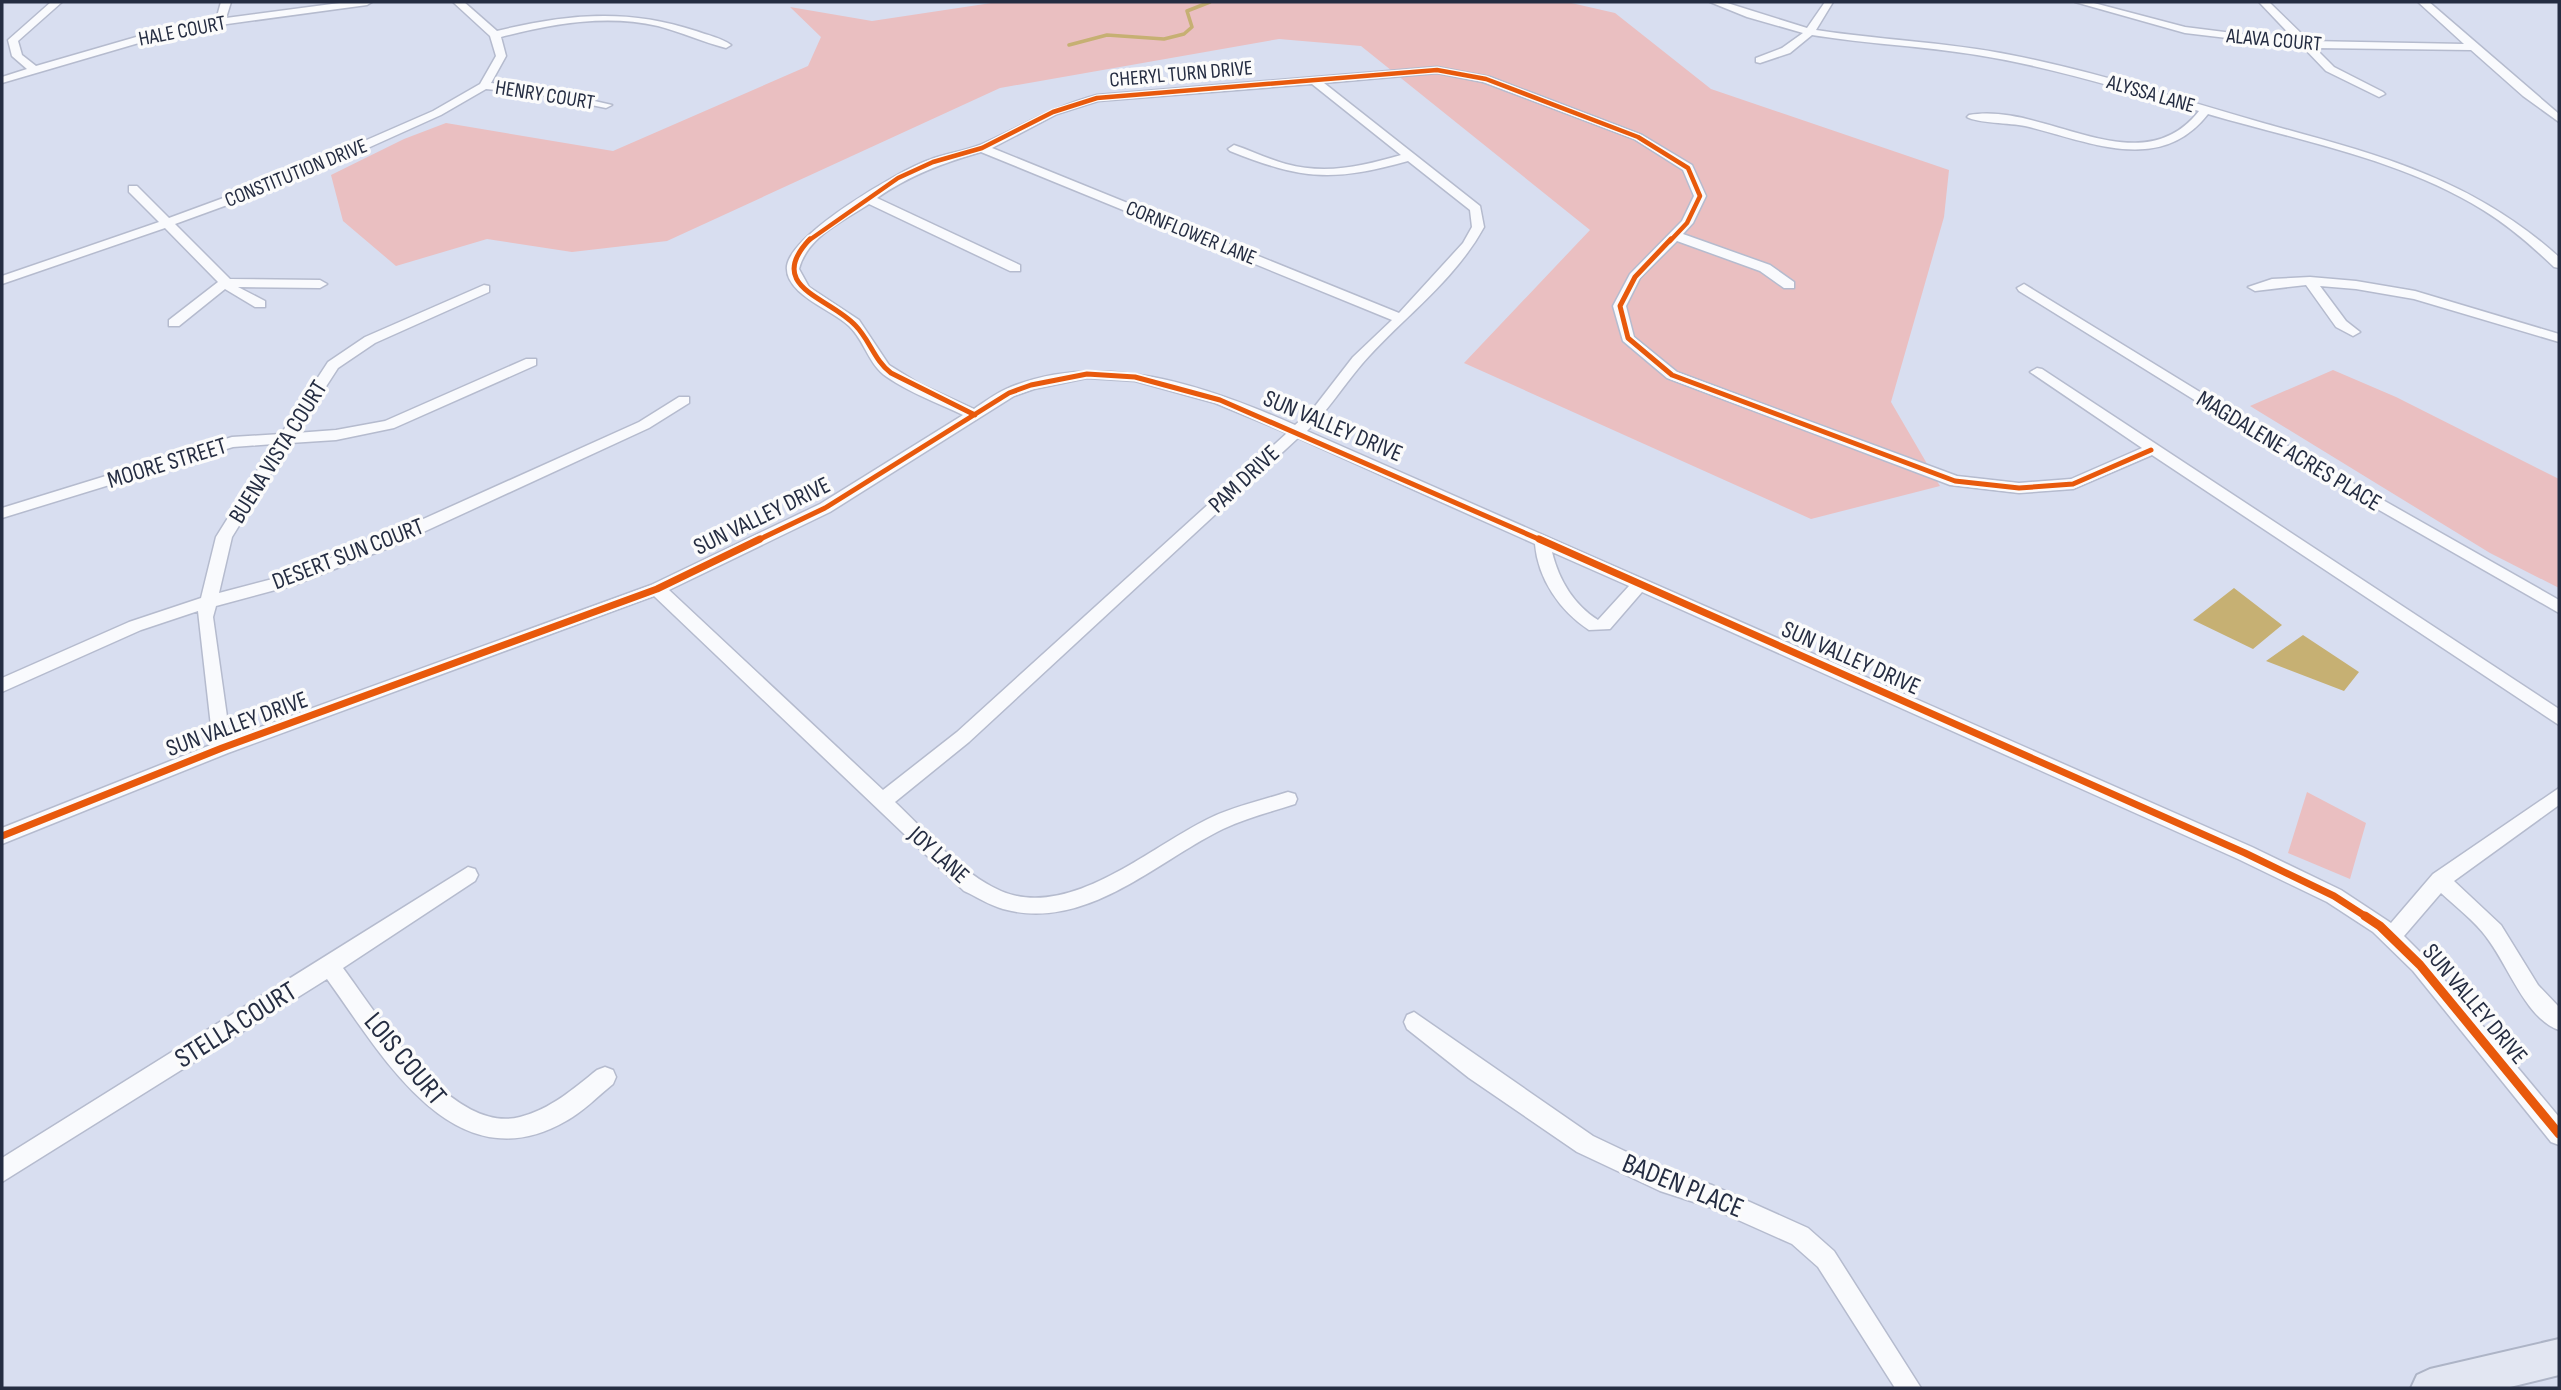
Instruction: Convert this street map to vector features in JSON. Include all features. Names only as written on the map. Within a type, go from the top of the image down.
[{"type":"highway","points":[[2430,1388],[2559,1357]]},
{"type":"street","points":[[33,69],[17,57],[8,41],[57,2]]},
{"type":"street","points":[[220,22],[226,2]]},
{"type":"street","name":"HALE COURT","points":[[2,80],[112,46],[220,22],[367,2]]},
{"type":"street","points":[[458,2],[495,35],[501,56],[484,86]]},
{"type":"street","name":"ALYSSA LANE","points":[[1715,2],[1810,32],[1959,48],[2024,60],[2372,158],[2437,181],[2496,212],[2531,237],[2559,264]]},
{"type":"street","name":"ALAVA COURT","points":[[2080,2],[2200,33],[2305,45],[2473,47]]},
{"type":"street","points":[[2264,2],[2338,75],[2379,94]]},
{"type":"street","points":[[2423,2],[2559,119]]},
{"type":"street","points":[[1760,60],[1791,50],[1810,32],[1829,3]]},
{"type":"street","points":[[495,35],[568,20],[631,19],[662,24],[726,45]]},
{"type":"street","name":"CHERYL TURN DRIVE","points":[[975,415],[884,369],[855,324],[802,288],[795,279],[797,251],[808,240],[898,178],[933,162],[982,148],[1053,113],[1097,98],[1362,75],[1453,71],[1486,79],[1660,146],[1686,166],[1699,189],[1695,213],[1678,237],[1622,290],[1618,303],[1620,328],[1645,359],[1672,375],[1955,481],[2019,488],[2073,484],[2151,450]]},
{"type":"street","name":"PAM DRIVE","points":[[881,802],[963,737],[1328,402],[1358,360],[1401,319],[1468,245],[1478,227],[1476,209],[1314,80]]},
{"type":"street","name":"HENRY COURT","points":[[484,86],[542,92],[606,105]]},
{"type":"street","name":"CONSTITUTION DRIVE","points":[[2,280],[295,176],[437,113],[484,86]]},
{"type":"street","points":[[1973,117],[1998,117],[2104,142],[2146,144],[2181,135],[2206,110]]},
{"type":"street","name":"CORNFLOWER LANE","points":[[982,148],[1401,319]]},
{"type":"street","points":[[1234,149],[1274,166],[1329,176],[1353,173],[1412,156]]},
{"type":"street","points":[[133,189],[225,283],[260,304]]},
{"type":"street","points":[[869,199],[1015,268]]},
{"type":"street","points":[[1678,237],[1765,268],[1774,277],[1789,285]]},
{"type":"street","points":[[2310,281],[2341,324],[2353,332]]},
{"type":"street","points":[[2255,287],[2281,282],[2310,281],[2362,284],[2410,292],[2559,338]]},
{"type":"street","points":[[174,323],[225,283],[320,284]]},
{"type":"street","name":"MAGDALENE ACRES PLACE","points":[[2024,288],[2288,452],[2559,607]]},
{"type":"street","name":"BUENA VISTA COURT","points":[[222,748],[205,617],[225,537],[283,439],[338,360],[370,340],[484,289]]},
{"type":"street","name":"MOORE STREET","points":[[2,513],[232,442],[336,435],[389,425],[531,362]]},
{"type":"street","points":[[2037,372],[2559,718]]},
{"type":"street","name":"SUN VALLEY DRIVE","points":[[2,836],[222,748],[657,589],[825,508],[1009,393],[1076,376],[1112,374],[1156,381],[1220,400],[1296,431],[2245,853],[2356,908],[2420,965],[2559,1135]]},
{"type":"street","name":"DESERT SUN COURT","points":[[2,685],[108,637],[208,602],[288,581],[387,542],[644,425],[684,400]]},
{"type":"street","points":[[1543,540],[1543,555],[1563,593],[1577,613],[1595,626],[1604,625],[1640,584]]},
{"type":"street","name":"JOY LANE","points":[[657,589],[971,886],[1006,901],[1045,905],[1092,893],[1120,880],[1218,823],[1288,799]]},
{"type":"street","points":[[2391,937],[2440,880],[2559,796]]},
{"type":"street","name":"STELLA COURT","points":[[2,1171],[330,966],[468,874]]},
{"type":"street","points":[[2440,880],[2494,932],[2531,992],[2559,1021]]},
{"type":"street","name":"LOIS COURT","points":[[330,966],[428,1091],[447,1111],[468,1122],[491,1130],[517,1130],[550,1120],[576,1105],[605,1077]]},
{"type":"street","name":"BADEN PLACE","points":[[1415,1022],[1477,1071],[1585,1144],[1668,1183],[1712,1196],[1800,1237],[1826,1259],[1909,1388]]},
{"type":"shaded area","points":[[998,2],[1567,2],[1615,13],[1711,89],[1949,170],[1944,217],[1891,402],[1940,486],[1811,519],[1464,363],[1590,230],[1361,46],[1279,39],[1000,88],[667,241],[572,252],[487,239],[396,266],[343,221],[331,175],[404,139],[446,123],[613,151],[808,66],[821,37],[790,7],[872,21]]},
{"type":"shaded area","points":[[2333,370],[2396,397],[2559,479],[2559,588],[2490,553],[2250,406]]},
{"type":"shaded area","points":[[2234,588],[2282,625],[2253,649],[2193,620]]},
{"type":"shaded area","points":[[2303,635],[2359,672],[2344,691],[2266,661]]},
{"type":"shaded area","points":[[2307,792],[2366,823],[2350,879],[2288,853]]},
{"type":"waterway","points":[[1069,45],[1107,35],[1164,39],[1184,34],[1192,27],[1187,11],[1210,2]]},
{"type":"cycle path","points":[[975,415],[913,386],[884,368],[854,323],[804,289],[796,280],[793,269],[796,256],[808,240],[898,178],[933,162],[982,148],[1053,112],[1097,98],[1437,70],[1486,79],[1638,137],[1688,168],[1700,196],[1687,223],[1635,277],[1620,306],[1628,338],[1672,375],[1955,481],[2019,488],[2073,484],[2151,450]]},
{"type":"cycle path","points":[[2,836],[222,748],[657,589],[825,508],[1009,393],[1031,385],[1087,374],[1135,377],[1220,400],[1277,423],[2245,853],[2334,896],[2380,926],[2420,965],[2559,1134]]}]
